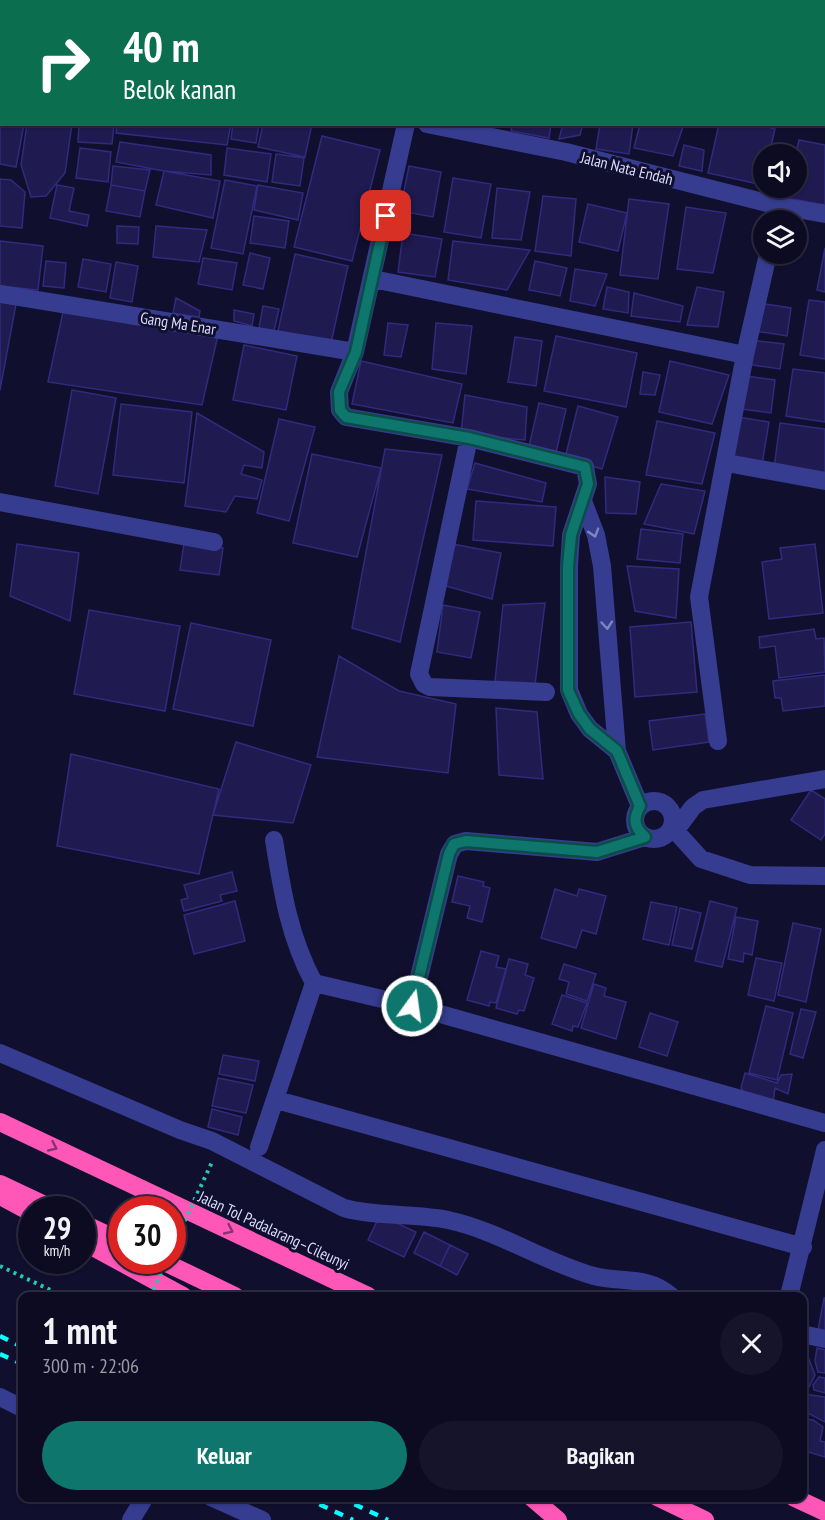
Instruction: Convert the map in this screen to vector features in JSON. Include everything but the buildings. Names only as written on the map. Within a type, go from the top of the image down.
[{"type":"highway","name":"Jalan Tol Padalarang–Cileunyi","points":[[0,1122],[360,1292]]},
{"type":"highway","points":[[0,1184],[25,1196]]},
{"type":"highway","points":[[0,1196],[18,1206]]},
{"type":"highway","points":[[96,1249],[176,1292]]},
{"type":"highway","points":[[186,1272],[227,1292]]},
{"type":"highway","points":[[537,1502],[558,1520]]},
{"type":"highway","points":[[667,1502],[705,1520]]},
{"type":"highway","points":[[804,1502],[825,1512]]},
{"type":"street","points":[[406,126],[356,352],[338,401],[340,410],[346,417],[469,438],[585,467],[588,484],[571,535],[568,567],[568,690],[579,714],[590,729],[617,751]]},
{"type":"street","name":"Jalan Nata Endah","points":[[446,126],[566,152],[767,210]]},
{"type":"street","name":"Jalan Nata Endah","points":[[807,214],[825,214]]},
{"type":"street","points":[[718,741],[699,597],[727,463],[745,355],[766,264]]},
{"type":"street","points":[[373,279],[745,355]]},
{"type":"street","name":"Gang Ma Enar","points":[[0,294],[356,352]]},
{"type":"street","points":[[469,438],[419,674],[424,684],[430,687],[546,692]]},
{"type":"street","points":[[727,463],[825,481]]},
{"type":"street","points":[[583,501],[596,534],[602,566],[617,751],[640,806]]},
{"type":"street","points":[[0,502],[214,542]]},
{"type":"street","points":[[412,1006],[449,854],[454,844],[466,841],[597,852],[645,837],[656,839],[666,835],[703,800],[825,779]]},
{"type":"street","points":[[645,837],[636,829],[634,816],[640,806],[657,801],[665,804],[674,818],[674,829],[701,859],[750,875],[825,876]]},
{"type":"street","points":[[274,840],[285,911],[302,961],[314,982],[412,1006],[825,1123]]},
{"type":"street","points":[[259,1147],[277,1100],[314,982]]},
{"type":"street","points":[[0,1053],[180,1130],[212,1141],[344,1208],[359,1212],[383,1212],[450,1221],[578,1271],[606,1279],[649,1282],[665,1292]]},
{"type":"street","points":[[277,1100],[803,1247]]},
{"type":"street","points":[[790,1292],[822,1175],[825,1150]]},
{"type":"street","points":[[807,1335],[825,1339]]},
{"type":"street","points":[[0,1397],[18,1406]]},
{"type":"street","points":[[131,1520],[142,1502]]},
{"type":"street","points":[[222,1502],[262,1520]]},
{"type":"path","points":[[186,1218],[213,1160]]},
{"type":"path","points":[[0,1266],[55,1292]]},
{"type":"path","points":[[152,1292],[160,1274]]},
{"type":"railway","points":[[0,1336],[18,1345]]},
{"type":"railway","points":[[0,1354],[18,1362]]},
{"type":"railway","points":[[315,1502],[353,1520]]},
{"type":"railway","points":[[350,1502],[388,1520]]},
{"type":"route","points":[[386,216],[356,352],[339,392],[340,410],[346,417],[469,438],[585,467],[588,484],[571,535],[568,567],[568,690],[579,714],[590,729],[617,751],[640,806],[634,816],[636,829],[645,837],[597,852],[466,841],[454,844],[449,854],[412,1006]]}]
